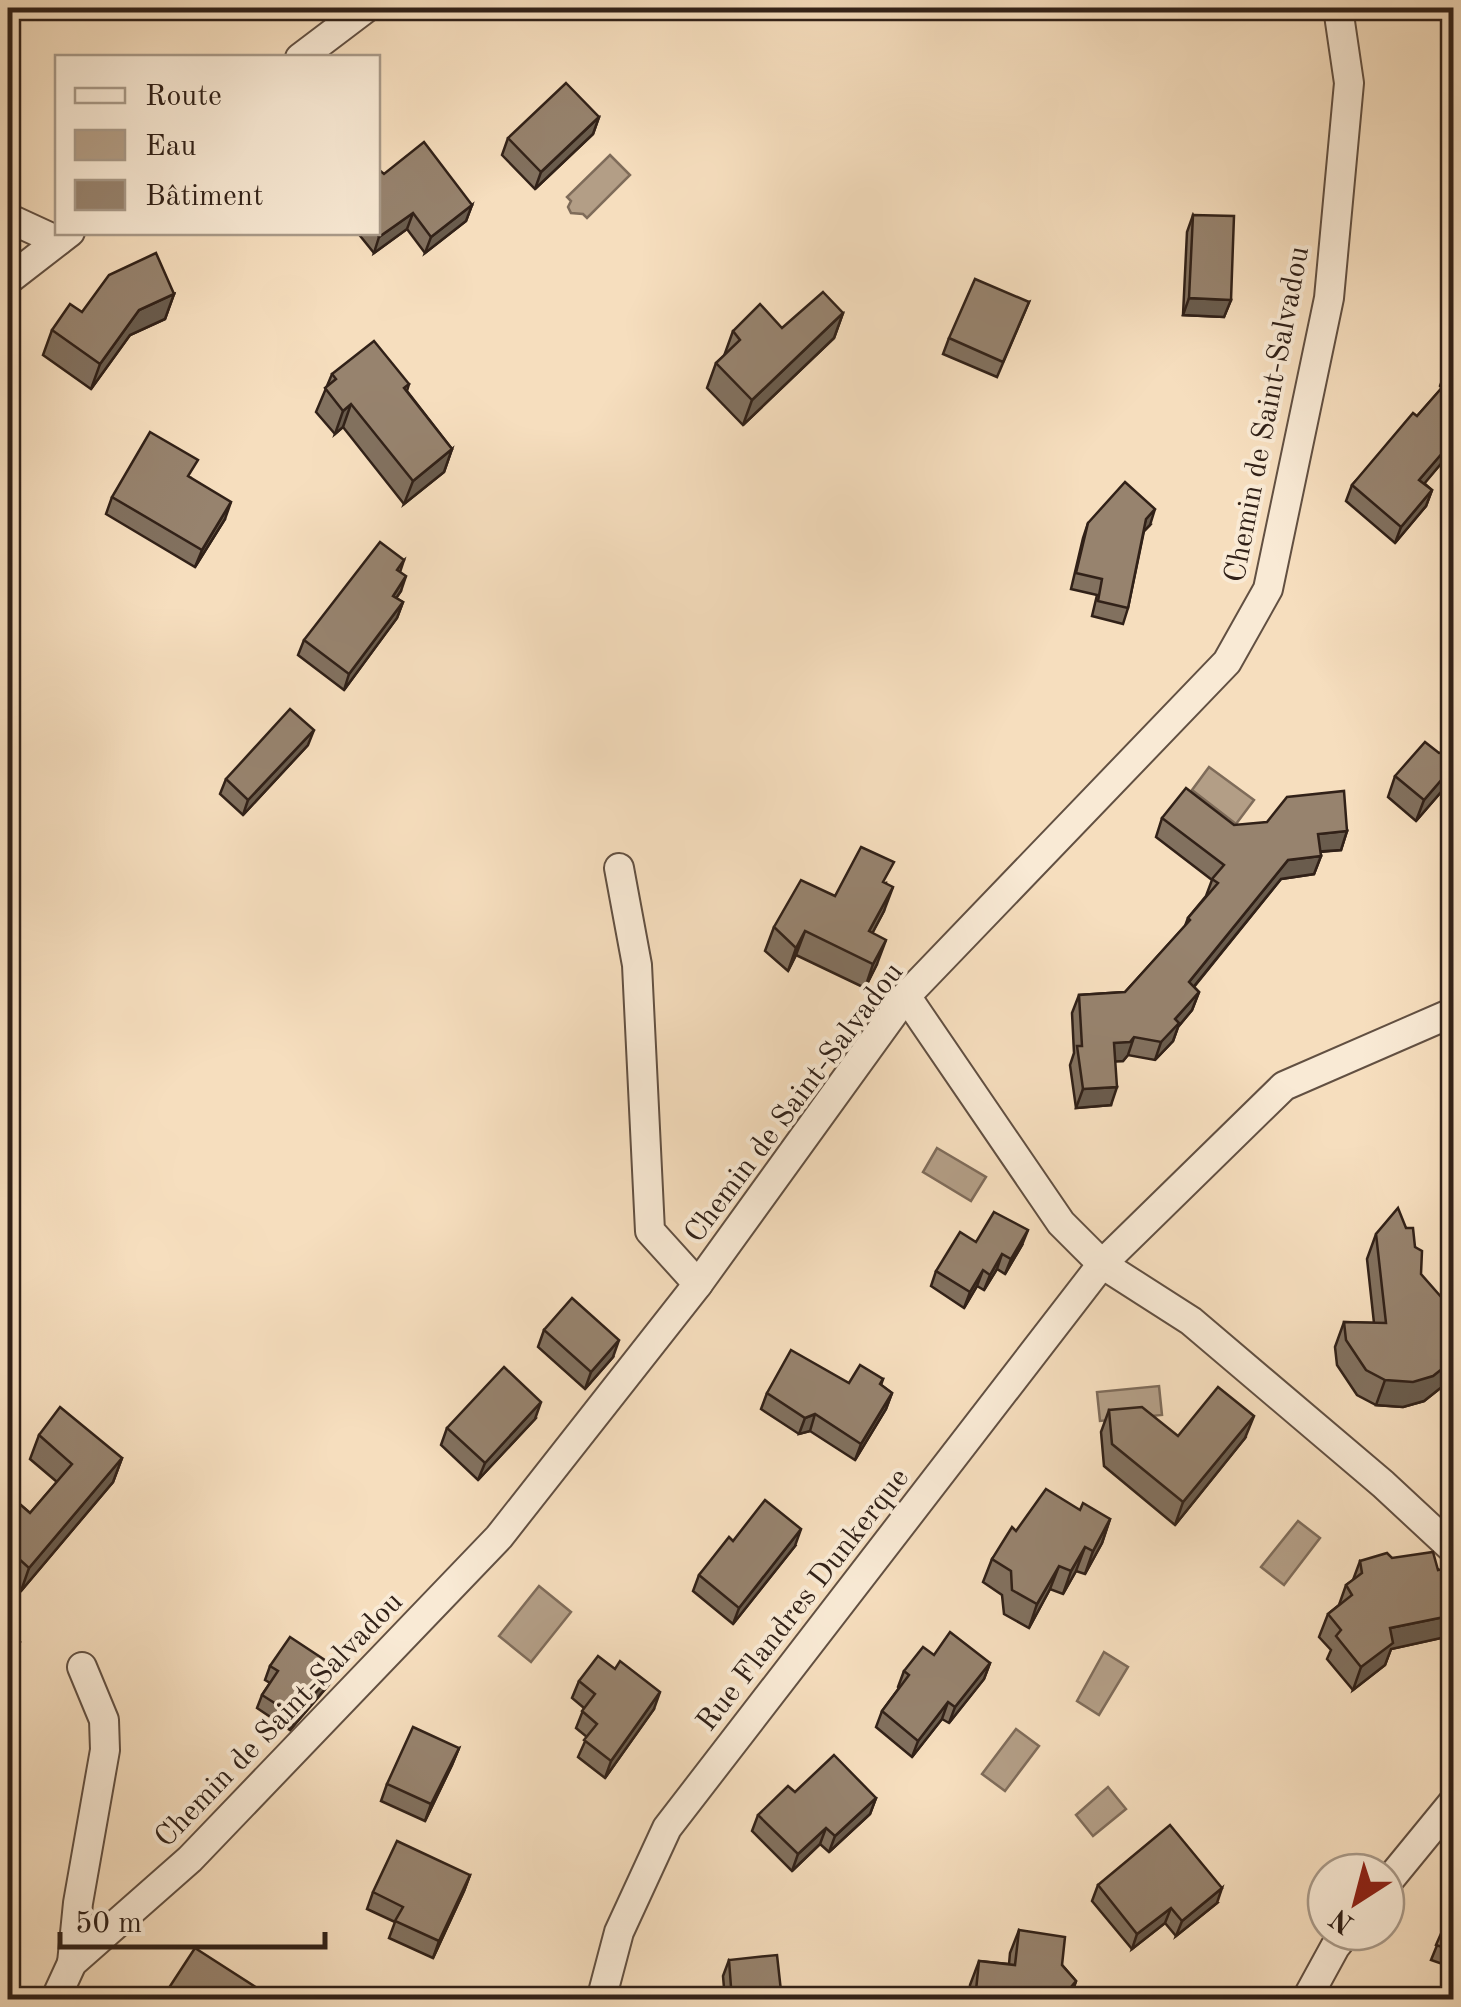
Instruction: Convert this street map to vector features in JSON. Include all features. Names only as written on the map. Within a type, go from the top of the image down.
[{"type":"street","points":[[304,55],[366,8]]},
{"type":"street","name":"Chemin de Saint-Salvadou","points":[[55,2000],[72,1963],[190,1859],[499,1536],[698,1284],[906,996],[1228,662],[1268,590],[1329,298],[1349,83],[1338,8]]},
{"type":"street","points":[[8,218],[55,234]]},
{"type":"street","points":[[8,280],[64,237]]},
{"type":"street","points":[[619,868],[636,965],[650,1231],[698,1284]]},
{"type":"street","points":[[906,996],[1061,1223],[1102,1264],[1191,1321],[1383,1484],[1454,1550]]},
{"type":"street","name":"Rue Flandres Dunkerque","points":[[601,2000],[620,1932],[667,1828],[1102,1264],[1284,1086],[1454,1012]]},
{"type":"street","points":[[72,1963],[78,1903],[105,1750],[104,1720],[82,1668]]},
{"type":"street","points":[[1406,1859],[1454,1800]]},
{"type":"street","points":[[1306,2000],[1332,1952]]},
{"type":"water","points":[[610,155],[630,175],[587,218],[571,213],[567,197]]},
{"type":"water","points":[[1209,767],[1254,800],[1236,824],[1192,790]]},
{"type":"water","points":[[937,1148],[986,1177],[971,1201],[923,1172]]},
{"type":"water","points":[[1159,1386],[1162,1415],[1100,1421],[1097,1392]]},
{"type":"water","points":[[1298,1521],[1320,1538],[1284,1585],[1261,1567]]},
{"type":"water","points":[[539,1586],[571,1612],[531,1662],[499,1636]]},
{"type":"water","points":[[1104,1652],[1128,1667],[1099,1715],[1077,1701]]},
{"type":"water","points":[[1016,1729],[1039,1746],[1005,1791],[982,1774]]},
{"type":"water","points":[[1108,1787],[1126,1809],[1093,1836],[1076,1815]]},
{"type":"building","points":[[566,83],[599,117],[541,172],[508,138]]},
{"type":"building","points":[[424,142],[472,205],[431,237],[413,213],[379,237],[380,171],[384,174]]},
{"type":"building","points":[[1193,215],[1234,216],[1231,300],[1189,298]]},
{"type":"building","points":[[156,253],[174,294],[139,310],[100,364],[52,330],[70,304],[82,312],[109,275]]},
{"type":"building","points":[[975,279],[1029,302],[1003,362],[949,338]]},
{"type":"building","points":[[823,292],[843,313],[752,400],[716,363],[740,340],[733,331],[760,304],[782,328]]},
{"type":"building","points":[[374,341],[409,384],[404,388],[452,449],[413,481],[351,404],[343,411],[325,388],[336,379],[332,374]]},
{"type":"building","points":[[1454,361],[1454,428],[1444,439],[1450,444],[1419,480],[1432,490],[1401,527],[1352,485],[1413,413],[1417,416],[1452,376],[1446,370]]},
{"type":"building","points":[[150,432],[198,460],[188,476],[231,502],[202,550],[112,497]]},
{"type":"building","points":[[1125,482],[1155,509],[1146,519],[1128,608],[1098,601],[1102,579],[1076,573],[1088,523]]},
{"type":"building","points":[[380,542],[404,560],[397,570],[406,576],[393,596],[403,602],[349,674],[304,640]]},
{"type":"building","points":[[290,709],[314,730],[248,800],[226,779]]},
{"type":"building","points":[[1425,742],[1439,753],[1454,752],[1454,775],[1449,771],[1424,800],[1395,776]]},
{"type":"building","points":[[1186,788],[1234,825],[1267,822],[1287,797],[1344,791],[1347,831],[1318,834],[1321,856],[1288,860],[1189,982],[1199,992],[1161,1042],[1134,1037],[1130,1042],[1114,1043],[1117,1087],[1083,1089],[1077,1046],[1082,1046],[1079,995],[1125,992],[1218,883],[1212,879],[1224,865],[1162,818]]},
{"type":"building","points":[[861,847],[894,862],[883,882],[893,887],[869,931],[886,940],[873,964],[805,931],[796,948],[774,927],[801,880],[835,896]]},
{"type":"building","points":[[1398,1208],[1406,1228],[1413,1228],[1415,1247],[1422,1251],[1421,1274],[1454,1319],[1452,1361],[1433,1376],[1413,1382],[1385,1380],[1366,1370],[1346,1340],[1344,1322],[1386,1323],[1376,1234]]},
{"type":"building","points":[[994,1212],[1028,1230],[1011,1259],[1002,1254],[990,1275],[983,1270],[970,1292],[936,1271],[960,1232],[976,1242]]},
{"type":"building","points":[[572,1298],[619,1340],[591,1372],[544,1330]]},
{"type":"building","points":[[791,1350],[849,1383],[860,1365],[883,1379],[880,1384],[892,1393],[861,1444],[815,1414],[805,1418],[767,1393]]},
{"type":"building","points":[[504,1367],[541,1402],[485,1463],[447,1428]]},
{"type":"building","points":[[1218,1387],[1254,1416],[1183,1502],[1112,1444],[1109,1410],[1142,1407],[1178,1436]]},
{"type":"building","points":[[60,1407],[122,1458],[29,1568],[8,1549],[8,1494],[30,1513],[72,1464],[39,1435]]},
{"type":"building","points":[[1046,1489],[1080,1510],[1083,1503],[1110,1519],[1093,1551],[1085,1547],[1071,1571],[1059,1566],[1037,1604],[1012,1590],[1011,1571],[992,1559],[1012,1527],[1016,1531]]},
{"type":"building","points":[[765,1500],[801,1529],[739,1608],[699,1575],[729,1537],[733,1541]]},
{"type":"building","points":[[1433,1552],[1438,1570],[1449,1568],[1454,1615],[1390,1628],[1393,1643],[1361,1667],[1336,1636],[1341,1630],[1328,1614],[1352,1595],[1346,1585],[1362,1573],[1360,1561],[1387,1553],[1392,1558]]},
{"type":"building","points":[[950,1632],[990,1663],[955,1707],[948,1702],[918,1741],[882,1711],[909,1675],[904,1671],[923,1647],[934,1655]]},
{"type":"building","points":[[8,1634],[20,1642],[8,1660]]},
{"type":"building","points":[[290,1637],[337,1668],[295,1716],[262,1695],[278,1671],[270,1666]]},
{"type":"building","points":[[598,1656],[615,1669],[620,1661],[660,1692],[611,1761],[584,1740],[597,1724],[582,1711],[595,1694],[579,1681]]},
{"type":"building","points":[[413,1727],[459,1748],[431,1804],[387,1784]]},
{"type":"building","points":[[834,1755],[876,1798],[835,1836],[826,1828],[798,1854],[758,1815],[788,1786],[795,1792]]},
{"type":"building","points":[[1170,1825],[1222,1888],[1182,1921],[1171,1908],[1137,1934],[1098,1885]]},
{"type":"building","points":[[397,1841],[470,1875],[439,1941],[395,1921],[403,1907],[373,1892]]},
{"type":"building","points":[[1454,1904],[1454,1951],[1436,1945]]},
{"type":"building","points":[[1019,1930],[1065,1937],[1062,1965],[1076,1981],[1066,1993],[1071,2000],[975,2000],[979,1961],[1015,1965]]},
{"type":"building","points":[[195,1948],[276,2000],[161,2000]]},
{"type":"building","points":[[777,1955],[782,2000],[732,2000],[729,1960]]},
{"type":"building","points":[[1397,1993],[1399,2000],[1375,2000]]}]
